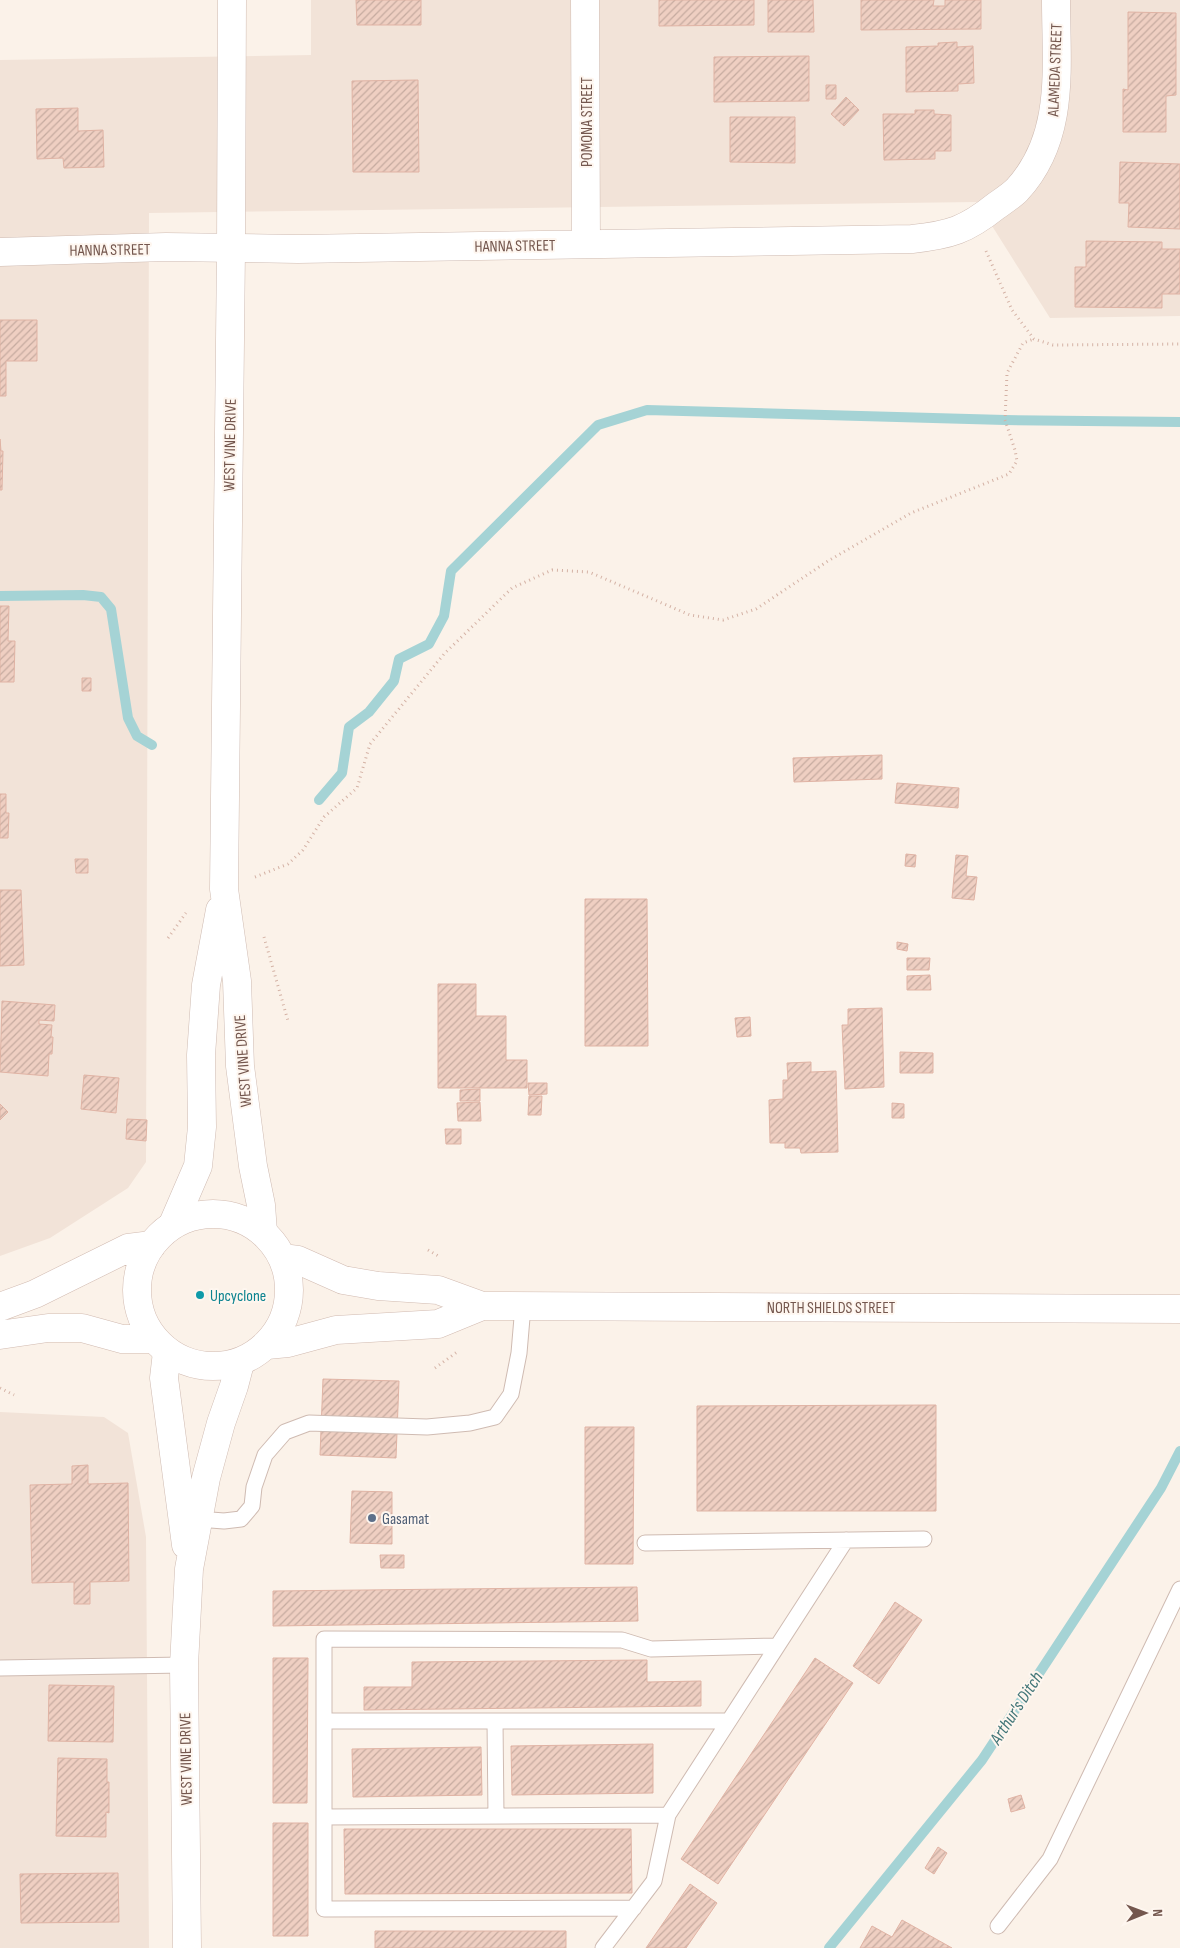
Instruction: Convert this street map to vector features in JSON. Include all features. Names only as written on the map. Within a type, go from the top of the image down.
[{"type":"street","name":"WEST VINE DRIVE","points":[[232,0],[224,889],[237,981],[240,1066],[253,1166],[261,1205],[263,1232]]},
{"type":"street","name":"POMONA STREET","points":[[585,0],[586,244]]},
{"type":"street","name":"ALAMEDA STREET","points":[[1016,191],[1036,165],[1052,125],[1056,95],[1056,0]]},
{"type":"street","name":"HANNA STREET","points":[[0,252],[166,247],[231,249],[912,239],[947,233],[974,223],[1016,191]]},
{"type":"street","name":"WEST VINE DRIVE","points":[[173,1224],[198,1166],[202,1127],[201,1055],[206,985],[224,889]]},
{"type":"street","points":[[211,1213],[232,1215],[250,1222],[263,1232],[274,1244],[282,1258],[287,1277],[288,1297],[279,1326],[267,1345],[254,1356],[240,1363],[206,1366],[186,1362],[160,1345],[141,1318],[137,1292],[142,1267],[152,1245],[161,1234],[173,1224],[191,1216],[211,1213]]},
{"type":"street","points":[[0,1307],[35,1294],[128,1248],[152,1245]]},
{"type":"street","name":"NORTH SHIELDS STREET","points":[[282,1258],[298,1260],[343,1280],[378,1286],[438,1290],[482,1306],[1180,1309]]},
{"type":"street","name":"NORTH SHIELDS STREET","points":[[267,1345],[288,1343],[336,1330],[438,1324],[482,1306]]},
{"type":"street","points":[[0,1335],[48,1328],[82,1328],[122,1339],[160,1345]]},
{"type":"street","name":"WEST VINE DRIVE","points":[[160,1345],[189,1569]]},
{"type":"street","name":"WEST VINE DRIVE","points":[[187,1948],[184,1665],[189,1569],[208,1469],[240,1363]]},
{"type":"lane","points":[[198,1519],[224,1521],[240,1519],[252,1506],[254,1487],[265,1455],[285,1432],[309,1423],[427,1427],[470,1424],[496,1417],[511,1394],[519,1354],[523,1306]]},
{"type":"lane","points":[[645,1543],[924,1539]]},
{"type":"lane","points":[[603,1948],[654,1881],[668,1815],[846,1540]]},
{"type":"lane","points":[[998,1926],[1050,1860],[1180,1589]]},
{"type":"lane","points":[[634,1908],[324,1909],[324,1639],[622,1640],[651,1650],[777,1646]]},
{"type":"lane","points":[[0,1668],[184,1665]]},
{"type":"lane","points":[[324,1721],[730,1721]]},
{"type":"lane","points":[[495,1721],[496,1816]]},
{"type":"lane","points":[[324,1817],[668,1815]]},
{"type":"path","points":[[974,223],[1012,310],[1034,339],[1053,345],[1180,344]]},
{"type":"path","points":[[224,889],[288,864],[303,850],[324,817],[357,788],[370,744],[444,654],[512,588],[552,570],[589,572],[690,615],[723,620],[756,609],[828,561],[912,513],[1009,474],[1017,461],[1004,420],[1007,373],[1023,343],[1034,339]]},
{"type":"path","points":[[0,1388],[14,1395]]},
{"type":"shaded area","points":[[311,0],[1180,0],[1180,316],[1050,318],[977,202],[149,213],[146,1162],[128,1188],[50,1238],[0,1256],[0,60],[311,55]]},
{"type":"shaded area","points":[[0,1412],[104,1417],[128,1433],[146,1537],[149,1948],[0,1948]]},
{"type":"building","points":[[356,0],[421,0],[421,25],[357,25]]},
{"type":"building","points":[[659,0],[754,0],[754,25],[659,26]]},
{"type":"building","points":[[768,0],[813,0],[814,32],[768,32]]},
{"type":"building","points":[[861,0],[934,0],[933,6],[945,6],[945,0],[981,0],[981,29],[861,30]]},
{"type":"building","points":[[1128,12],[1176,13],[1176,95],[1166,96],[1166,132],[1123,132],[1123,89],[1128,90]]},
{"type":"building","points":[[957,42],[957,47],[973,46],[974,83],[958,84],[958,91],[906,92],[906,47],[938,46],[938,43]]},
{"type":"building","points":[[809,56],[809,101],[714,102],[714,57]]},
{"type":"building","points":[[418,80],[419,172],[353,172],[352,81]]},
{"type":"building","points":[[826,85],[836,85],[836,99],[826,99]]},
{"type":"building","points":[[846,97],[859,110],[844,126],[831,114]]},
{"type":"building","points":[[78,108],[78,131],[103,130],[104,167],[64,168],[63,158],[37,159],[36,109]]},
{"type":"building","points":[[915,110],[934,110],[934,114],[951,115],[951,151],[935,151],[935,159],[884,160],[883,114],[915,114]]},
{"type":"building","points":[[730,117],[795,117],[795,163],[730,162]]},
{"type":"building","points":[[1120,162],[1180,164],[1180,229],[1128,227],[1129,203],[1119,203]]},
{"type":"building","points":[[1086,241],[1162,242],[1162,249],[1180,249],[1180,294],[1162,294],[1162,308],[1075,307],[1075,267],[1086,267]]},
{"type":"building","points":[[0,320],[37,320],[37,361],[6,361],[6,396],[0,396]]},
{"type":"building","points":[[0,439],[1,451],[3,451],[2,490],[0,490]]},
{"type":"building","points":[[0,606],[9,606],[8,641],[15,641],[14,682],[0,682]]},
{"type":"building","points":[[82,678],[91,678],[91,691],[82,691]]},
{"type":"building","points":[[882,755],[882,779],[794,782],[793,758]]},
{"type":"building","points":[[897,783],[959,788],[958,808],[895,803]]},
{"type":"building","points":[[0,794],[6,794],[6,813],[9,813],[8,838],[0,838]]},
{"type":"building","points":[[906,854],[916,855],[915,867],[905,866]]},
{"type":"building","points":[[956,855],[968,856],[966,876],[977,877],[974,900],[952,898]]},
{"type":"building","points":[[75,859],[88,859],[88,873],[76,873]]},
{"type":"building","points":[[0,890],[21,890],[24,965],[0,966]]},
{"type":"building","points":[[585,899],[647,899],[648,1046],[585,1046]]},
{"type":"building","points":[[897,942],[908,944],[907,951],[897,949]]},
{"type":"building","points":[[907,958],[930,958],[929,970],[907,970]]},
{"type":"building","points":[[930,975],[931,990],[907,990],[907,976]]},
{"type":"building","points":[[438,984],[476,984],[476,1016],[506,1016],[506,1060],[527,1060],[527,1088],[438,1088]]},
{"type":"building","points":[[2,1001],[55,1005],[54,1021],[39,1020],[39,1024],[52,1025],[52,1054],[49,1054],[48,1076],[0,1072]]},
{"type":"building","points":[[882,1008],[884,1087],[845,1089],[842,1025],[848,1025],[848,1009]]},
{"type":"building","points":[[750,1017],[751,1036],[737,1037],[735,1018]]},
{"type":"building","points":[[900,1052],[933,1053],[933,1073],[900,1073]]},
{"type":"building","points":[[811,1062],[811,1072],[836,1071],[838,1152],[801,1153],[800,1148],[785,1148],[785,1143],[770,1143],[769,1100],[783,1099],[783,1080],[788,1080],[787,1063]]},
{"type":"building","points":[[84,1075],[119,1078],[116,1113],[81,1109]]},
{"type":"building","points":[[528,1083],[547,1083],[547,1094],[529,1095]]},
{"type":"building","points":[[480,1089],[480,1101],[460,1101],[460,1090]]},
{"type":"building","points":[[529,1096],[542,1096],[541,1115],[528,1115]]},
{"type":"building","points":[[480,1102],[481,1121],[458,1121],[457,1103]]},
{"type":"building","points":[[892,1103],[904,1104],[904,1118],[892,1118]]},
{"type":"building","points":[[0,1104],[8,1112],[0,1120]]},
{"type":"building","points":[[127,1119],[147,1120],[146,1141],[126,1139]]},
{"type":"building","points":[[445,1129],[461,1129],[461,1144],[446,1144]]},
{"type":"building","points":[[323,1379],[399,1381],[396,1458],[320,1455]]},
{"type":"building","points":[[936,1405],[936,1511],[697,1511],[697,1406]]},
{"type":"building","points":[[585,1427],[634,1427],[633,1564],[585,1564]]},
{"type":"building","points":[[88,1465],[88,1484],[128,1483],[129,1581],[90,1582],[90,1604],[74,1604],[74,1582],[32,1583],[30,1485],[72,1484],[72,1466]]},
{"type":"building","name":"Gasamat","points":[[352,1491],[392,1492],[392,1544],[350,1543]]},
{"type":"building","points":[[380,1555],[404,1555],[404,1568],[381,1568]]},
{"type":"building","points":[[637,1587],[638,1621],[273,1626],[273,1591]]},
{"type":"building","points":[[895,1602],[922,1620],[879,1684],[853,1666]]},
{"type":"building","points":[[273,1658],[308,1658],[307,1803],[273,1803]]},
{"type":"building","points":[[815,1658],[853,1683],[718,1884],[681,1859]]},
{"type":"building","points":[[647,1660],[647,1682],[701,1681],[701,1706],[364,1710],[364,1687],[412,1687],[412,1662]]},
{"type":"building","points":[[49,1685],[114,1686],[113,1742],[48,1741]]},
{"type":"building","points":[[653,1744],[653,1793],[512,1795],[511,1746]]},
{"type":"building","points":[[481,1747],[482,1795],[353,1797],[352,1749]]},
{"type":"building","points":[[58,1758],[107,1759],[109,1813],[106,1812],[106,1837],[56,1836]]},
{"type":"building","points":[[1021,1795],[1025,1808],[1011,1812],[1008,1799]]},
{"type":"building","points":[[273,1823],[308,1823],[308,1936],[273,1936]]},
{"type":"building","points":[[344,1829],[631,1829],[632,1893],[345,1894]]},
{"type":"building","points":[[938,1847],[947,1853],[934,1874],[925,1868]]},
{"type":"building","points":[[118,1873],[119,1922],[21,1923],[20,1874]]},
{"type":"building","points":[[690,1884],[717,1903],[686,1948],[646,1948]]},
{"type":"building","points":[[902,1920],[952,1948],[860,1948],[872,1926],[892,1937]]},
{"type":"building","points":[[375,1931],[566,1931],[566,1948],[375,1948]]},
{"type":"waterway","points":[[319,800],[342,773],[349,727],[369,712],[394,681],[399,659],[429,644],[444,616],[451,571],[598,425],[647,410],[1005,420],[1180,422]]},
{"type":"waterway","points":[[0,596],[83,595],[101,597],[111,609],[128,718],[137,736],[152,745]]},
{"type":"waterway","name":"Arthur's Ditch","points":[[829,1948],[982,1760],[1161,1488],[1180,1451]]},
{"type":"place","name":"Upcyclone","points":[[200,1295]]},
{"type":"place","name":"Gasamat","points":[[372,1518]]}]
